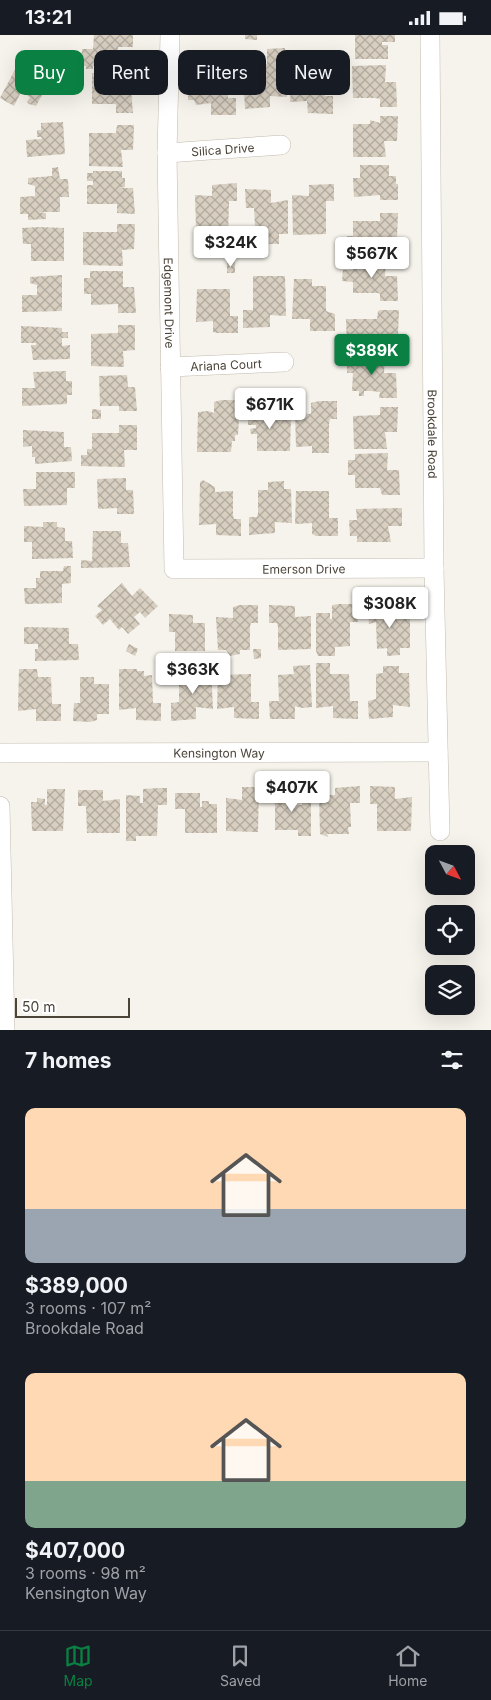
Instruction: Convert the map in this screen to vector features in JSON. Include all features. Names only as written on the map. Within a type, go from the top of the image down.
[{"type":"street","name":"Edgemont Drive","points":[[170,35],[167,153],[174,569]]},
{"type":"street","name":"Brookdale Road","points":[[430,35],[434,568],[440,831]]},
{"type":"street","name":"Silica Drive","points":[[167,153],[281,145]]},
{"type":"street","name":"Ariana Court","points":[[170,367],[284,362]]},
{"type":"street","name":"Emerson Drive","points":[[174,569],[434,568]]},
{"type":"street","name":"Kensington Way","points":[[0,753],[438,752]]},
{"type":"street","points":[[0,807],[5,1030]]},
{"type":"building","points":[[94,35],[133,35],[133,47],[118,47],[118,50],[94,50],[93,69],[86,69],[86,66],[84,66],[84,50],[82,49],[93,49]]},
{"type":"building","points":[[245,35],[257,35],[257,40],[245,39]]},
{"type":"building","points":[[355,35],[395,35],[395,42],[382,42],[382,45],[388,45],[388,59],[355,59]]},
{"type":"building","points":[[285,48],[285,50],[276,50],[276,95],[287,95],[287,97],[270,96],[270,107],[245,109],[244,95],[266,95],[267,49]]},
{"type":"building","points":[[386,65],[385,82],[396,82],[397,107],[380,107],[380,99],[353,98],[352,66]]},
{"type":"building","points":[[15,70],[15,95],[20,95],[14,106],[0,98]]},
{"type":"building","points":[[92,73],[94,73],[94,95],[131,95],[133,113],[116,113],[116,104],[92,104]]},
{"type":"building","points":[[26,95],[42,95],[36,106],[27,102],[30,97]]},
{"type":"building","points":[[188,95],[228,95],[228,98],[236,98],[236,115],[211,115],[211,103],[196,105],[194,100],[188,100]]},
{"type":"building","points":[[290,95],[333,96],[333,114],[308,113],[307,101],[290,102]]},
{"type":"building","points":[[380,116],[398,116],[397,141],[384,141],[386,157],[353,157],[353,124],[370,124],[370,120],[380,123]]},
{"type":"building","points":[[63,122],[65,154],[27,157],[26,140],[42,139],[37,137],[37,130],[41,130],[41,123]]},
{"type":"building","points":[[117,125],[134,125],[133,150],[121,150],[123,167],[89,166],[89,133],[116,133]]},
{"type":"building","points":[[360,165],[389,165],[389,176],[396,176],[398,200],[380,200],[380,195],[354,197],[353,178],[360,178]]},
{"type":"building","points":[[58,167],[60,179],[68,179],[69,197],[60,197],[60,212],[38,212],[46,213],[46,219],[28,220],[28,214],[20,214],[20,197],[35,196],[35,186],[28,184],[28,178],[52,176],[52,168]]},
{"type":"building","points":[[93,171],[122,171],[122,178],[125,178],[125,187],[119,188],[133,188],[135,214],[117,213],[117,204],[87,204],[87,185],[93,185],[93,181],[87,181],[87,173],[93,173]]},
{"type":"building","points":[[237,183],[237,201],[229,201],[228,237],[222,237],[222,228],[196,228],[195,195],[212,196],[212,185]]},
{"type":"building","points":[[334,184],[334,201],[326,201],[326,234],[293,235],[292,195],[309,196],[309,185]]},
{"type":"building","points":[[245,189],[271,190],[271,203],[288,200],[288,234],[279,234],[279,244],[256,244],[254,208],[246,208]]},
{"type":"building","points":[[380,213],[398,213],[397,238],[385,238],[386,255],[347,254],[347,236],[353,236],[353,221],[380,221]]},
{"type":"building","points":[[117,224],[135,224],[134,249],[122,250],[123,266],[83,265],[83,232],[117,232]]},
{"type":"building","points":[[22,228],[64,228],[64,261],[31,261],[31,244],[23,244]]},
{"type":"building","points":[[386,259],[385,276],[397,276],[398,301],[380,301],[380,294],[378,293],[353,293],[353,282],[342,281],[343,270],[353,270],[353,260]]},
{"type":"building","points":[[235,262],[235,273],[227,273],[227,263]]},
{"type":"building","points":[[90,271],[123,271],[123,287],[134,287],[136,313],[118,313],[118,304],[91,305],[91,294],[84,294],[84,278],[90,278]]},
{"type":"building","points":[[62,275],[62,311],[22,312],[22,295],[37,295],[37,285],[30,283],[30,277]]},
{"type":"building","points":[[253,276],[285,276],[286,316],[270,315],[270,327],[243,328],[243,310],[253,310]]},
{"type":"building","points":[[294,279],[312,279],[312,286],[326,286],[326,311],[335,314],[335,331],[310,331],[310,319],[292,319]]},
{"type":"building","points":[[197,289],[230,289],[230,316],[238,316],[238,333],[213,332],[213,321],[196,322]]},
{"type":"building","points":[[399,310],[398,335],[386,335],[388,352],[347,351],[346,319],[377,319],[378,311]]},
{"type":"building","points":[[118,325],[135,325],[135,350],[123,351],[124,367],[91,366],[91,334],[118,333]]},
{"type":"building","points":[[21,326],[62,328],[62,332],[68,332],[68,338],[62,338],[62,346],[70,345],[70,359],[33,360],[31,345],[36,345],[36,343],[21,343]]},
{"type":"building","points":[[385,356],[384,373],[396,373],[397,398],[379,398],[380,392],[372,391],[364,391],[364,396],[359,396],[359,391],[352,391],[353,373],[347,373],[347,357]]},
{"type":"building","points":[[66,371],[66,381],[72,381],[72,395],[67,395],[67,404],[22,406],[22,388],[35,388],[33,372]]},
{"type":"building","points":[[127,375],[128,387],[135,387],[137,411],[119,411],[119,406],[100,406],[99,376]]},
{"type":"building","points":[[240,400],[238,435],[235,435],[235,441],[232,441],[231,452],[197,452],[198,412],[208,411],[214,413],[214,402]]},
{"type":"building","points":[[337,401],[337,419],[330,419],[329,424],[329,453],[312,453],[312,446],[296,447],[295,413],[311,414],[311,403]]},
{"type":"building","points":[[248,406],[274,408],[274,420],[291,418],[290,451],[257,451],[257,434],[251,434],[250,429],[256,428],[256,425],[248,425]]},
{"type":"building","points":[[380,407],[398,407],[397,432],[385,432],[387,449],[354,449],[353,416],[380,415]]},
{"type":"building","points":[[92,409],[101,410],[101,419],[92,419]]},
{"type":"building","points":[[119,425],[137,425],[137,450],[124,450],[125,467],[81,466],[81,455],[87,455],[87,449],[92,449],[92,433],[119,433]]},
{"type":"building","points":[[23,430],[64,432],[64,447],[71,447],[72,461],[35,464],[35,457],[32,457],[32,446],[23,447]]},
{"type":"building","points":[[388,453],[387,470],[399,470],[400,495],[382,495],[380,488],[355,488],[355,475],[348,475],[348,460],[355,460],[355,454]]},
{"type":"building","points":[[36,472],[75,472],[75,488],[67,488],[67,505],[24,506],[23,489],[36,489]]},
{"type":"building","points":[[126,478],[126,490],[133,490],[134,514],[117,514],[117,508],[98,509],[97,479]]},
{"type":"building","points":[[203,480],[215,487],[215,492],[233,491],[233,515],[234,519],[241,519],[241,536],[216,535],[216,524],[199,525],[200,482]]},
{"type":"building","points":[[284,481],[284,489],[291,489],[292,523],[275,522],[275,533],[249,535],[249,517],[257,517],[258,513],[258,490],[268,490],[268,482]]},
{"type":"building","points":[[296,491],[329,491],[329,518],[338,518],[338,536],[316,536],[312,534],[312,523],[295,524]]},
{"type":"building","points":[[402,508],[402,526],[388,526],[391,542],[357,542],[357,536],[350,536],[349,520],[357,520],[356,509]]},
{"type":"building","points":[[43,522],[57,522],[57,527],[65,528],[65,541],[72,541],[73,558],[32,559],[32,542],[24,542],[24,526],[43,527]]},
{"type":"building","points":[[93,531],[121,531],[121,543],[128,543],[130,567],[81,568],[81,560],[92,561]]},
{"type":"building","points":[[64,566],[71,566],[71,583],[62,584],[62,603],[25,604],[24,588],[36,588],[36,578],[40,578],[40,571],[63,571]]},
{"type":"building","points":[[122,583],[132,596],[140,588],[158,606],[145,618],[140,612],[134,617],[140,624],[128,634],[122,627],[119,630],[110,619],[103,625],[95,616],[102,610],[97,606]]},
{"type":"building","points":[[357,604],[358,622],[350,622],[350,646],[335,647],[335,656],[318,656],[316,651],[316,613],[330,613],[330,619],[332,619],[332,605]]},
{"type":"building","points":[[367,604],[393,605],[393,616],[410,615],[410,648],[400,648],[400,655],[387,656],[387,648],[377,649],[376,622],[369,624]]},
{"type":"building","points":[[258,605],[258,623],[251,623],[250,626],[250,650],[240,650],[240,654],[230,656],[226,650],[218,650],[216,617],[233,618],[233,607]]},
{"type":"building","points":[[269,605],[295,606],[295,617],[311,616],[311,649],[278,650],[278,627],[277,623],[269,623]]},
{"type":"building","points":[[169,614],[193,615],[193,623],[205,623],[205,651],[175,651],[175,632],[169,632]]},
{"type":"building","points":[[24,627],[69,628],[69,644],[78,644],[79,660],[35,661],[35,649],[38,649],[38,644],[24,644]]},
{"type":"building","points":[[129,644],[138,649],[135,656],[126,651]]},
{"type":"building","points":[[253,649],[261,649],[261,658],[254,659]]},
{"type":"building","points":[[316,663],[330,663],[330,674],[349,674],[350,701],[358,701],[358,719],[333,718],[333,706],[316,708]]},
{"type":"building","points":[[310,665],[312,707],[302,708],[295,706],[295,719],[270,719],[269,701],[279,701],[278,675],[294,674],[293,666]]},
{"type":"building","points":[[383,666],[399,666],[399,673],[409,673],[410,707],[393,705],[393,717],[369,719],[368,701],[376,699],[376,674],[383,673]]},
{"type":"building","points":[[19,669],[37,669],[38,677],[51,677],[52,704],[61,704],[61,721],[36,721],[36,709],[18,711]]},
{"type":"building","points":[[119,669],[137,669],[137,671],[144,671],[144,676],[152,675],[153,703],[161,703],[161,721],[136,720],[136,708],[119,710]]},
{"type":"building","points":[[190,669],[211,669],[213,709],[196,707],[196,719],[171,721],[171,703],[179,702],[179,675],[190,675]]},
{"type":"building","points":[[251,674],[251,702],[259,702],[259,719],[234,718],[234,707],[217,709],[218,675]]},
{"type":"building","points":[[80,677],[94,677],[94,684],[109,684],[109,714],[97,714],[97,720],[90,722],[73,721],[74,703],[80,703]]},
{"type":"building","points":[[360,786],[360,803],[350,803],[351,827],[348,827],[349,834],[327,834],[328,837],[320,834],[319,795],[335,795],[335,788]]},
{"type":"building","points":[[370,786],[395,787],[395,799],[412,797],[411,831],[377,831],[377,804],[370,804]]},
{"type":"building","points":[[242,787],[259,787],[258,832],[226,831],[226,798],[242,800]]},
{"type":"building","points":[[167,788],[167,805],[158,805],[157,836],[136,836],[136,841],[126,841],[126,795],[140,796],[140,803],[143,803],[143,789]]},
{"type":"building","points":[[47,789],[65,789],[63,831],[32,831],[31,802],[37,802],[37,798],[45,799],[45,805],[47,805]]},
{"type":"building","points":[[78,790],[103,790],[103,801],[120,799],[120,833],[87,833],[86,806],[78,806]]},
{"type":"building","points":[[271,790],[292,790],[292,805],[302,805],[302,798],[311,798],[311,836],[298,836],[298,830],[275,830],[275,805]]},
{"type":"building","points":[[175,793],[200,793],[200,807],[202,807],[202,801],[209,801],[209,804],[217,804],[217,833],[185,833],[185,809],[175,809]]}]
